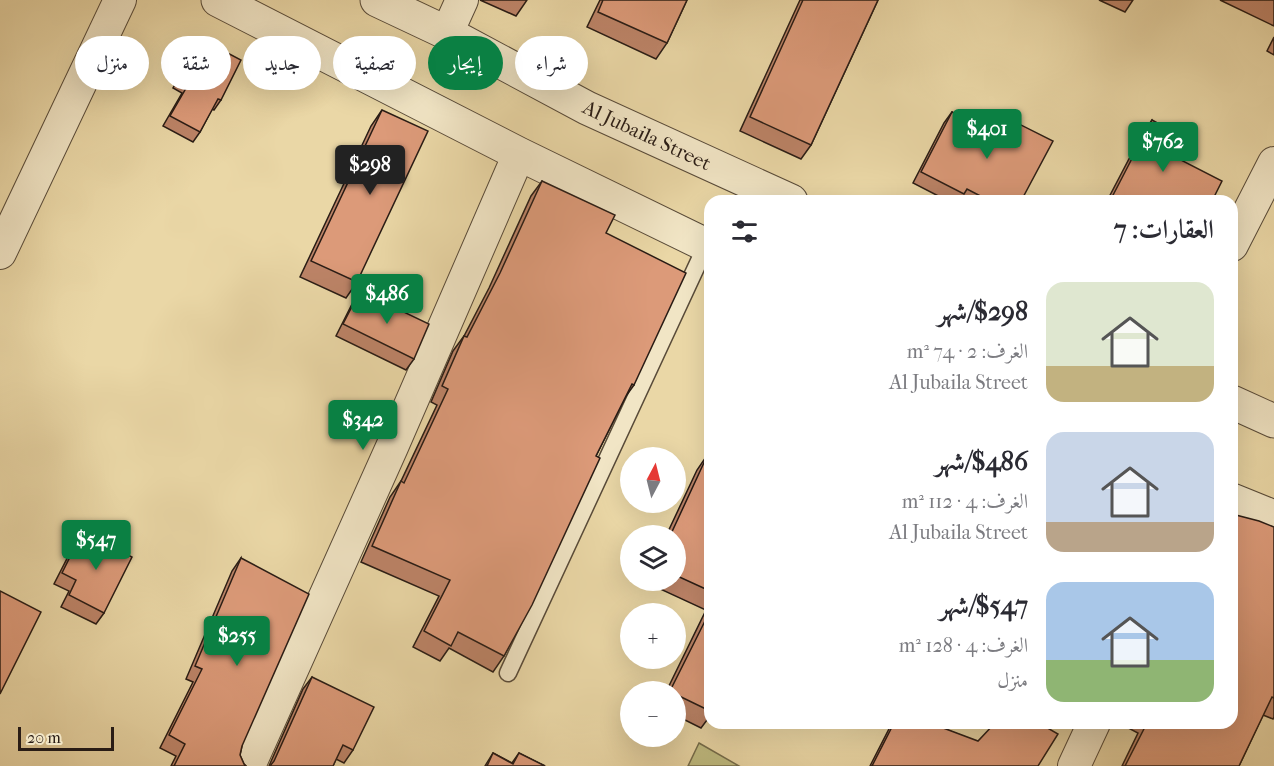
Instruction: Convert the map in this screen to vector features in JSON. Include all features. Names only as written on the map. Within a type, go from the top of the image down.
[{"type":"street","points":[[0,253],[120,0]]},
{"type":"street","points":[[218,0],[519,154],[704,244]]},
{"type":"street","name":"Al Jubaila Street","points":[[377,0],[447,33],[587,108],[778,195]]},
{"type":"street","points":[[447,33],[462,0]]},
{"type":"street","points":[[249,766],[519,154]]},
{"type":"street","points":[[1238,233],[1274,163]]},
{"type":"street","points":[[1238,405],[1274,421]]},
{"type":"street","points":[[1238,502],[1274,517]]},
{"type":"street","points":[[1074,766],[1091,729]]},
{"type":"lane","points":[[508,673],[704,255]]},
{"type":"shaded area","points":[[699,743],[739,766],[688,766]]},
{"type":"building","points":[[603,0],[687,0],[667,43],[598,12]]},
{"type":"building","points":[[803,0],[878,0],[811,145],[750,117]]},
{"type":"building","points":[[231,55],[241,60],[231,80]]},
{"type":"building","points":[[185,90],[226,90],[221,100],[218,99],[200,132],[170,116]]},
{"type":"building","points":[[382,110],[428,131],[357,282],[311,261]]},
{"type":"building","points":[[952,112],[1005,140],[1015,122],[1053,141],[1024,195],[978,195],[967,189],[964,194],[921,172]]},
{"type":"building","points":[[1152,120],[1181,136],[1171,155],[1222,181],[1215,195],[1113,195]]},
{"type":"building","points":[[542,181],[615,215],[606,233],[686,273],[634,385],[632,384],[596,456],[600,458],[532,605],[504,656],[458,632],[451,646],[424,631],[450,580],[372,546],[401,481],[404,483],[448,389],[442,386],[464,336],[467,337],[500,273]]},
{"type":"building","points":[[360,291],[429,324],[414,359],[343,324]]},
{"type":"building","points":[[704,463],[704,588],[686,580],[686,525],[675,525],[681,513],[686,513],[686,501]]},
{"type":"building","points":[[1238,516],[1274,527],[1274,698],[1272,697],[1239,766],[1125,766],[1144,729],[1238,729]]},
{"type":"building","points":[[83,531],[132,557],[104,613],[69,595],[76,580],[62,573]]},
{"type":"building","points":[[241,558],[309,594],[242,746],[240,755],[246,766],[174,766],[185,744],[169,735],[202,669],[195,666]]},
{"type":"building","points":[[0,591],[41,612],[0,694]]},
{"type":"building","points":[[704,623],[704,708],[686,699],[686,681],[675,681],[681,669],[686,669],[686,659]]},
{"type":"building","points":[[312,677],[374,707],[353,750],[343,745],[333,766],[270,766],[274,761]]},
{"type":"building","points":[[891,729],[946,729],[978,741],[989,729],[1049,729],[1058,734],[1038,766],[872,766]]},
{"type":"building","points":[[493,753],[513,764],[519,753],[545,766],[487,766]]}]
